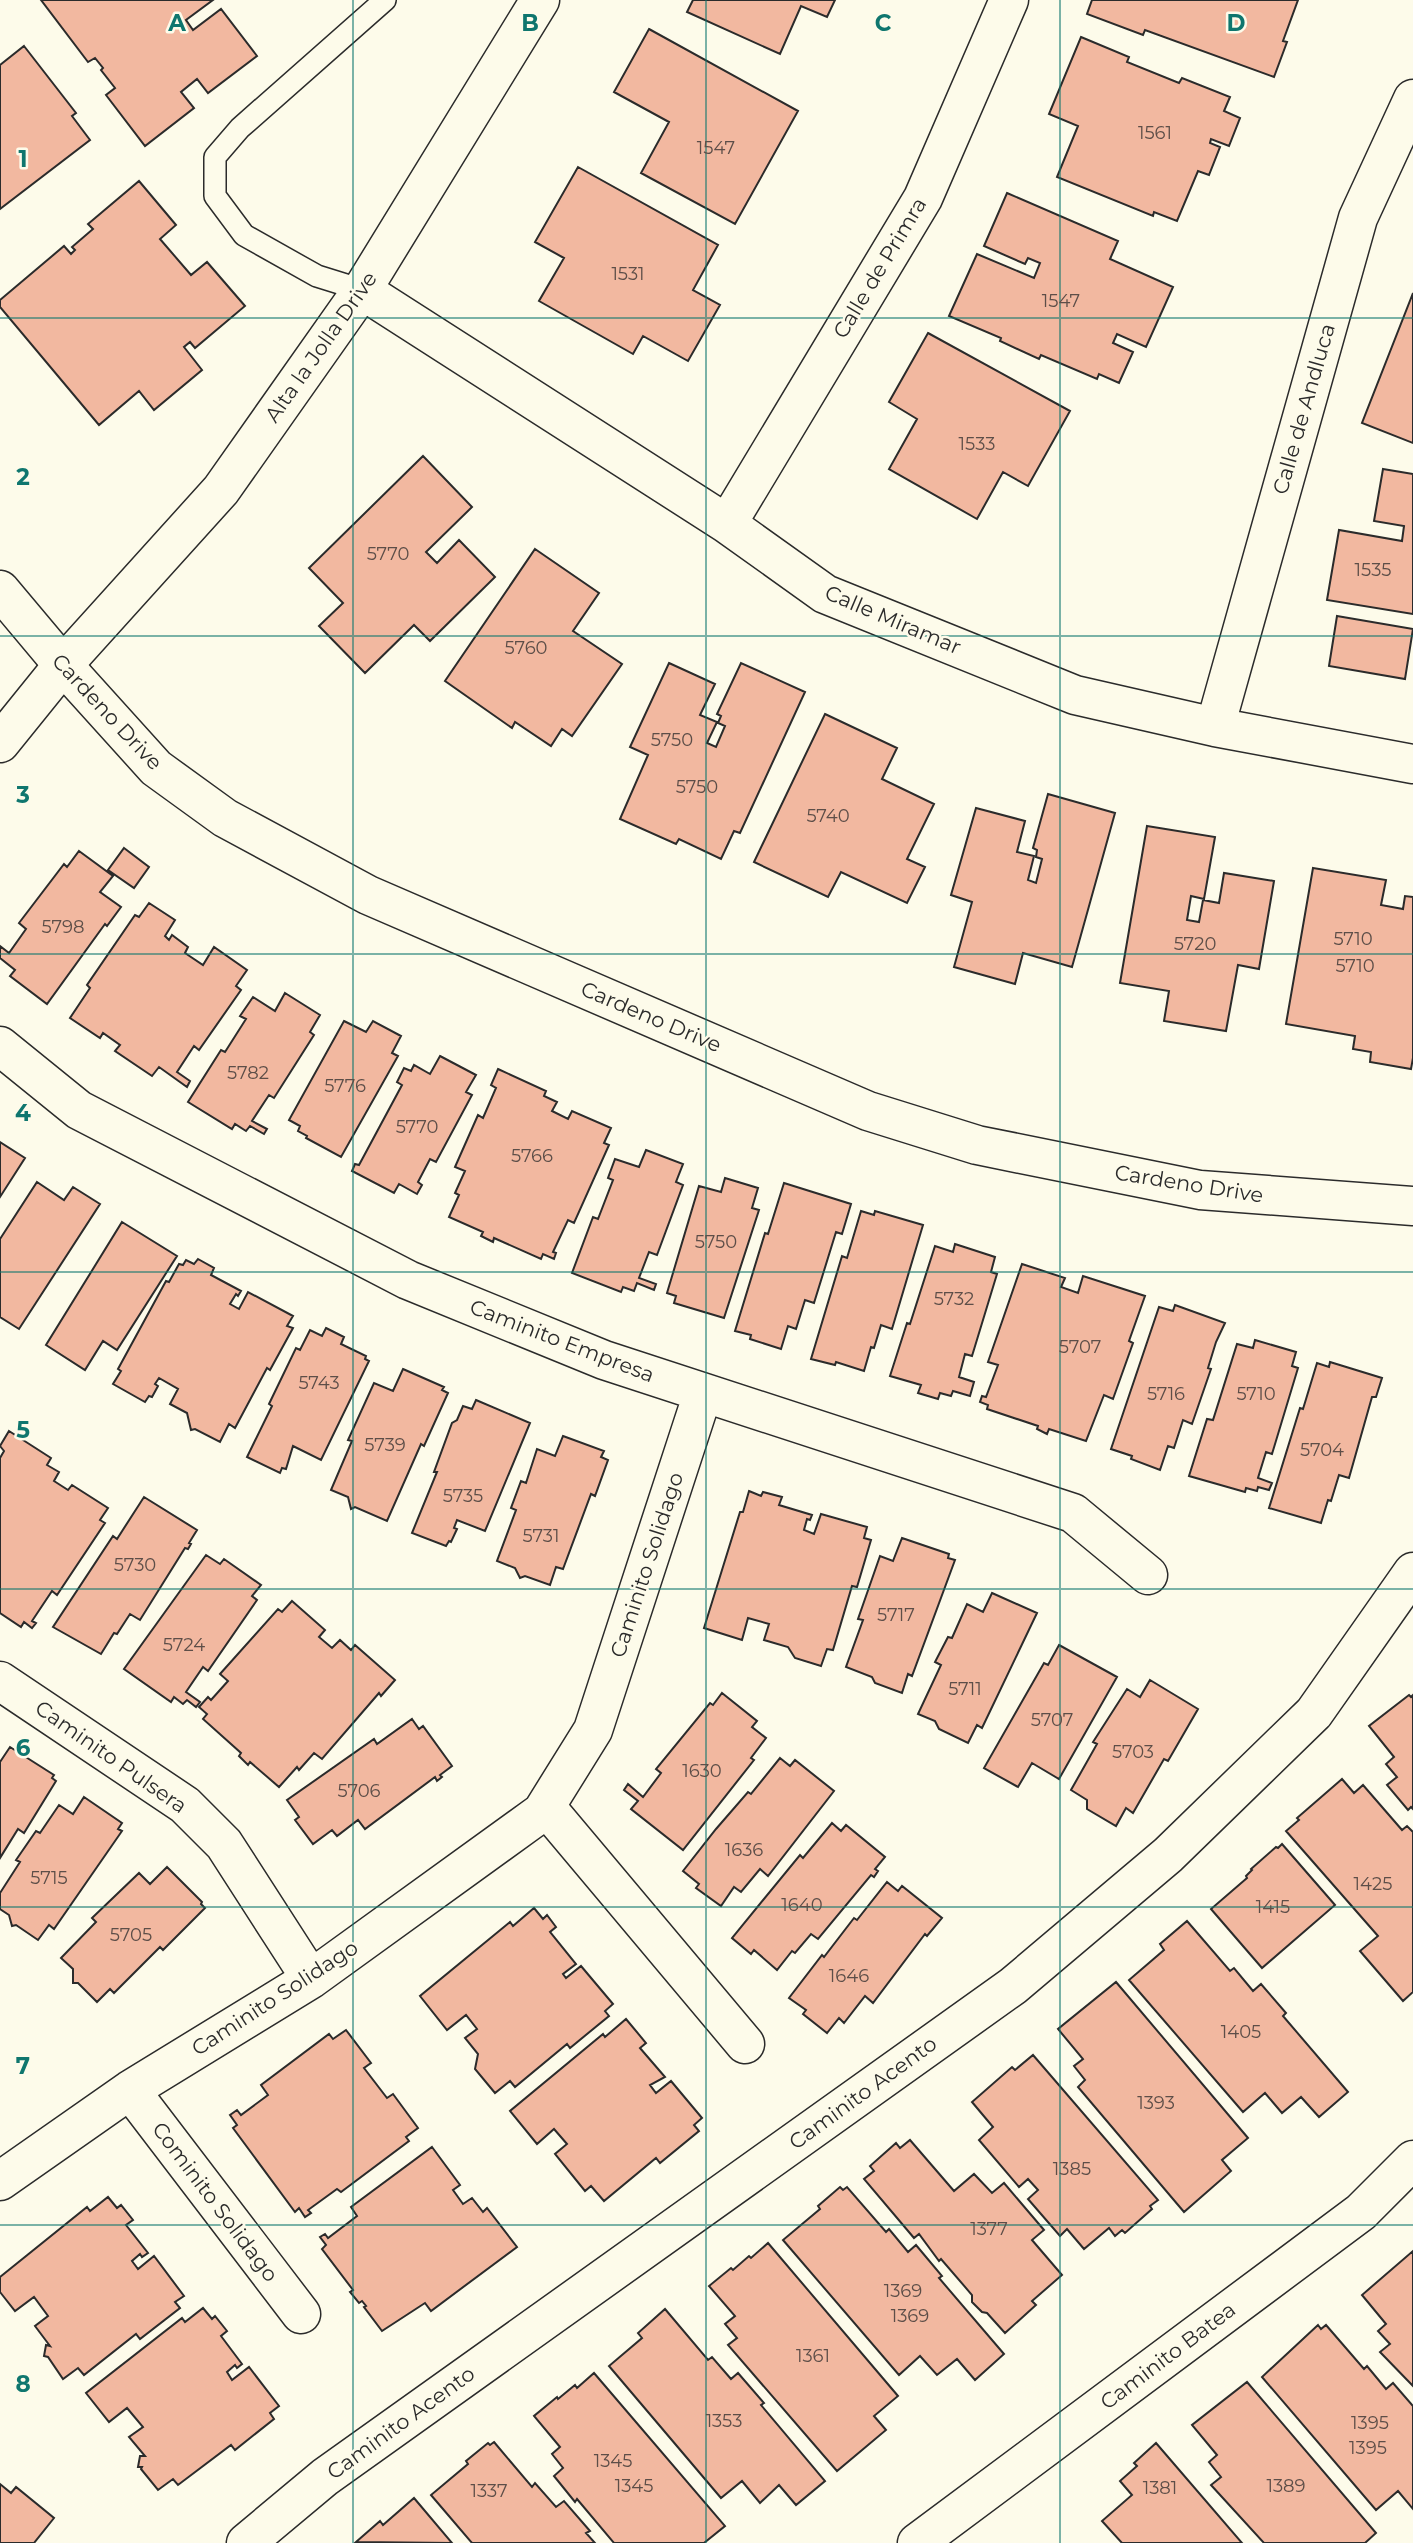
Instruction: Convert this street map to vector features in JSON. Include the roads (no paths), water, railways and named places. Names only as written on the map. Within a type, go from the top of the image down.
[{"type":"street","name":"Alta la Jolla Drive","points":[[0,743],[63,665],[221,490],[362,290],[540,0]]},
{"type":"street","name":"Calle de Primra","points":[[727,524],[923,198],[1009,0]]},
{"type":"street","name":"Calle de Andluca","points":[[1215,727],[1357,218],[1413,99]]},
{"type":"street","name":"Calle Miramar","points":[[362,290],[727,524],[825,594],[1075,695],[1215,727],[1413,764]]},
{"type":"street","name":"Cardeno Drive","points":[[0,590],[156,768],[225,818],[368,895],[868,1111],[976,1145],[1199,1190],[1413,1206]]},
{"type":"street","name":"Caminito Empresa","points":[[0,1046],[79,1110],[408,1280],[604,1360],[1073,1513],[1148,1575]]},
{"type":"street","name":"Caminito Solidago","points":[[0,2181],[130,2090],[311,1979],[531,1820],[545,1807],[593,1730],[703,1392]]},
{"type":"street","name":"Caminito Acento","points":[[246,2543],[325,2477],[1013,1986],[1168,1855],[1314,1713],[1413,1573]]},
{"type":"street","name":"Caminito Pulsera","points":[[0,1681],[185,1805],[224,1843],[311,1979]]},
{"type":"street","points":[[545,1807],[745,2044]]},
{"type":"street","name":"Cominito Solidago","points":[[130,2090],[300,2314]]},
{"type":"street","name":"Caminito Batea","points":[[917,2543],[1361,2212],[1413,2160]]},
{"type":"lane","points":[[362,290],[317,276],[244,235],[215,195],[215,157],[240,128],[385,0]]}]
